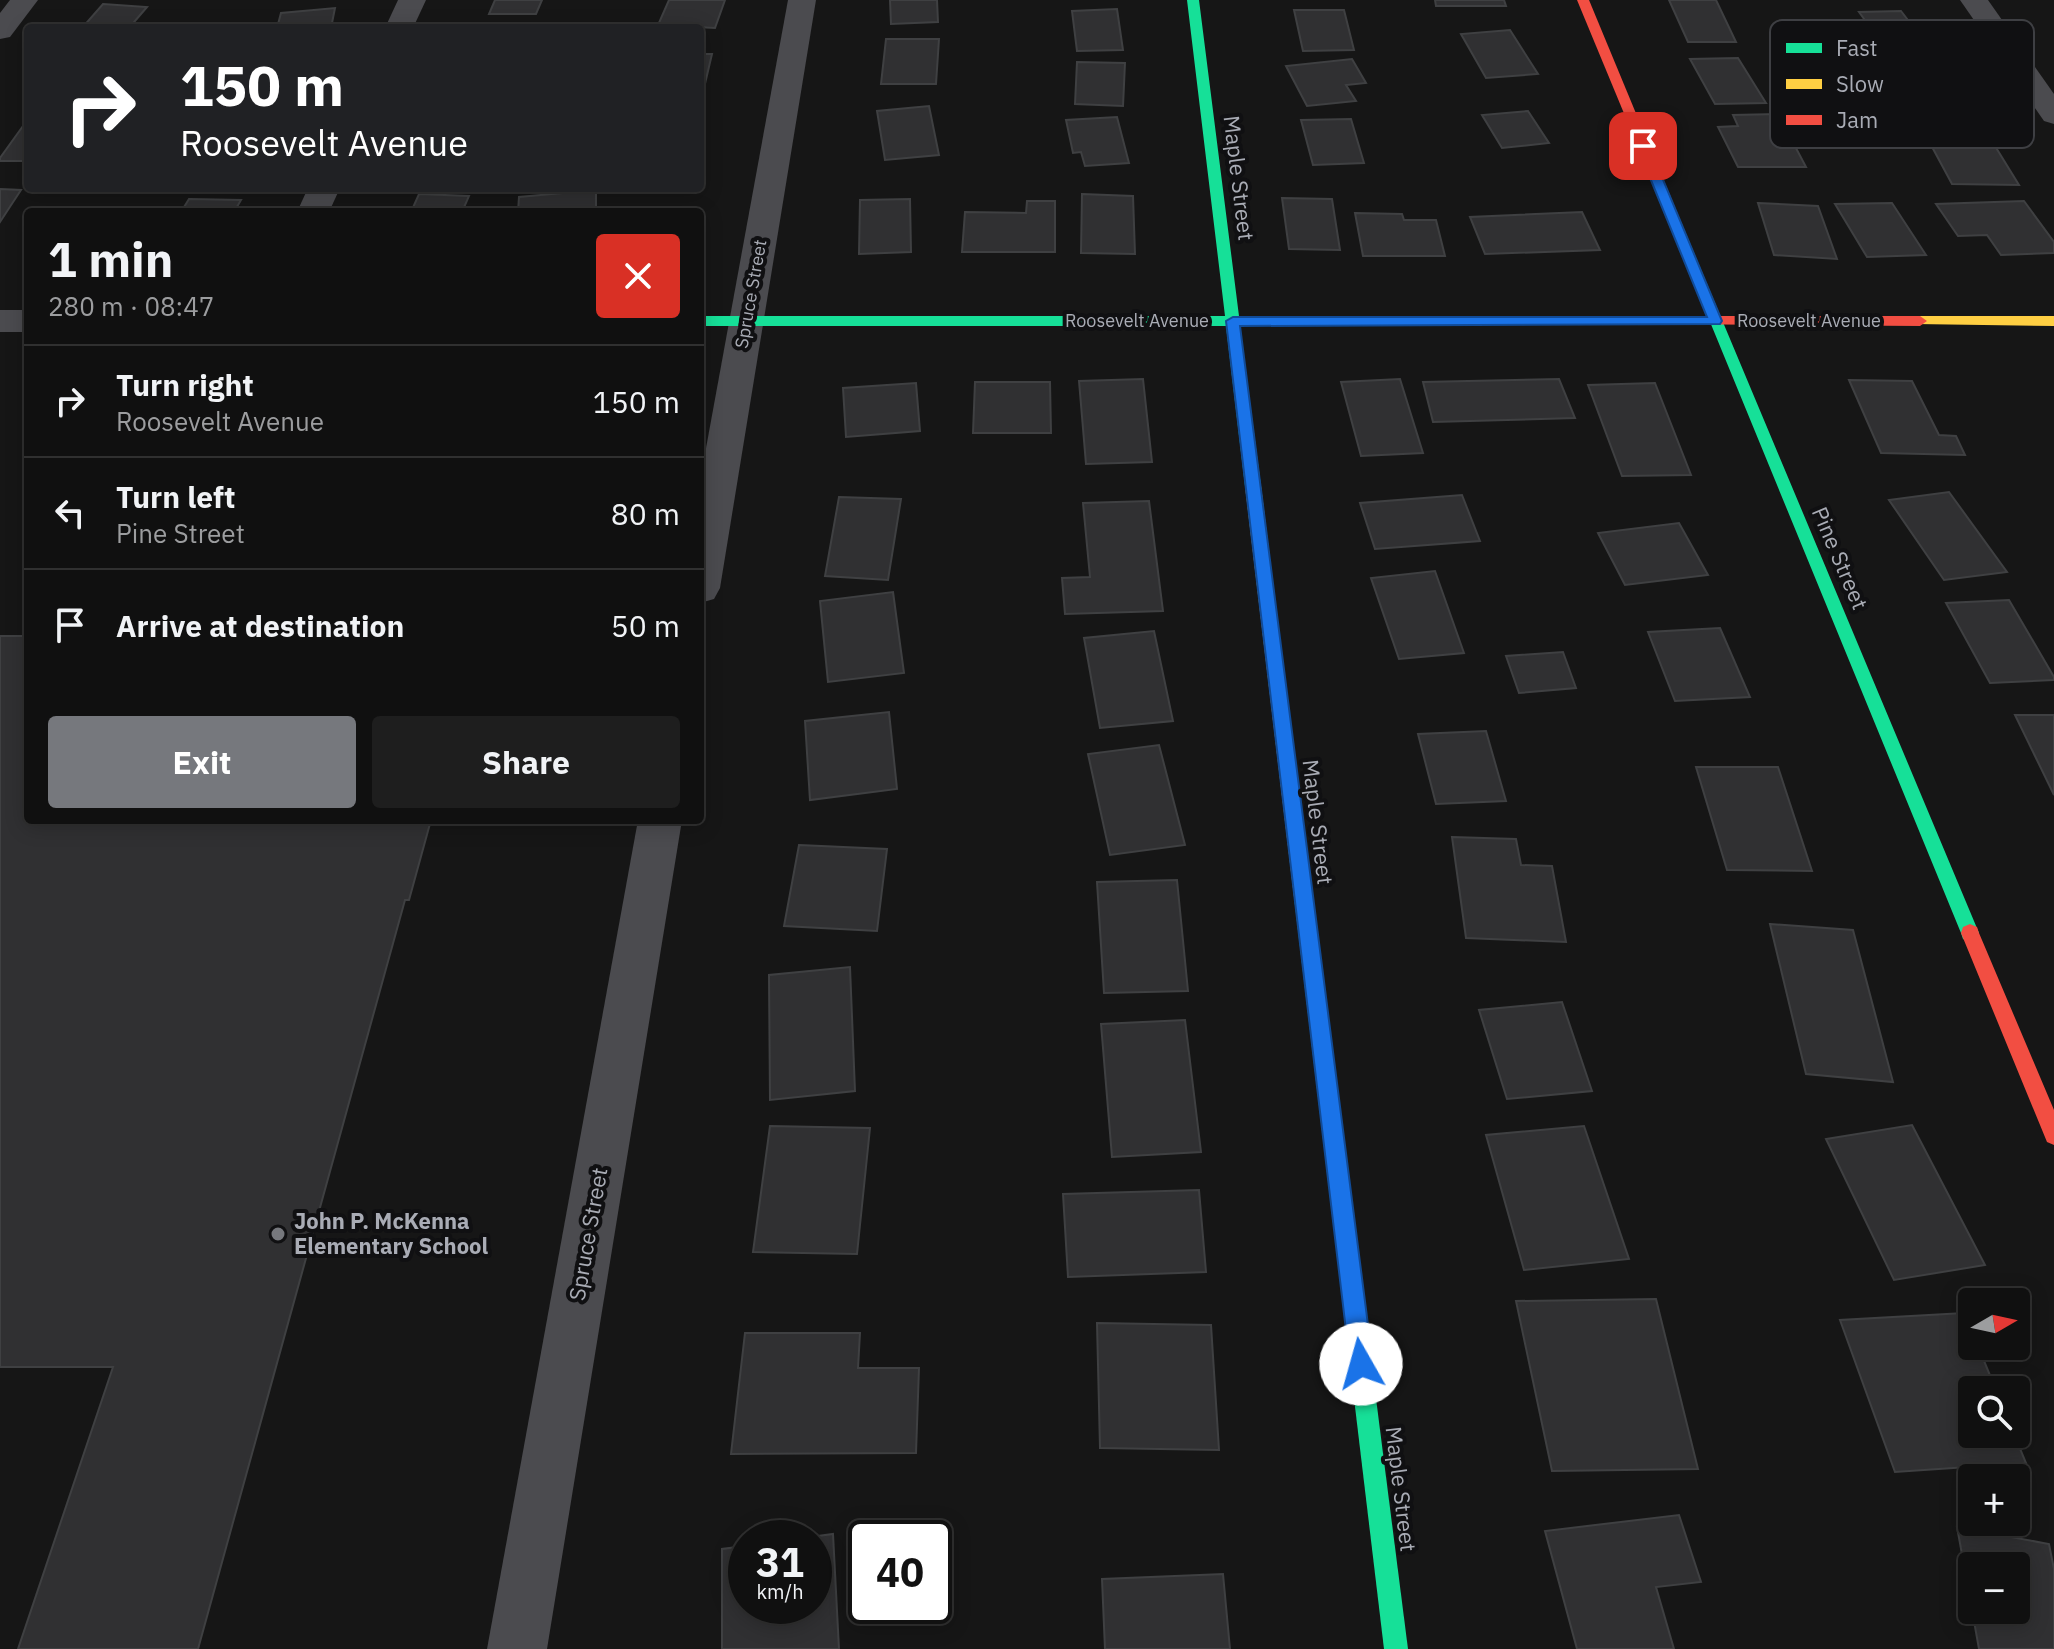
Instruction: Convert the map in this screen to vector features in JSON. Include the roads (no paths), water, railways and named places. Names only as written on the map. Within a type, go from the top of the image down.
[{"type":"street","points":[[0,31],[24,0]]},
{"type":"street","points":[[401,24],[412,0]]},
{"type":"street","name":"Spruce Street","points":[[704,565],[802,0]]},
{"type":"street","name":"Maple Street","points":[[1193,0],[1396,1649]]},
{"type":"street","name":"Pine Street","points":[[1583,0],[2054,1135]]},
{"type":"street","points":[[1974,0],[1988,20]]},
{"type":"street","points":[[2034,86],[2054,115]]},
{"type":"street","points":[[0,321],[24,321]]},
{"type":"street","name":"Roosevelt Avenue","points":[[704,321],[2054,321]]},
{"type":"street","name":"Spruce Street","points":[[517,1649],[659,824]]},
{"type":"place","name":"John P. McKenna Elementary School","points":[[278,1234]]}]
